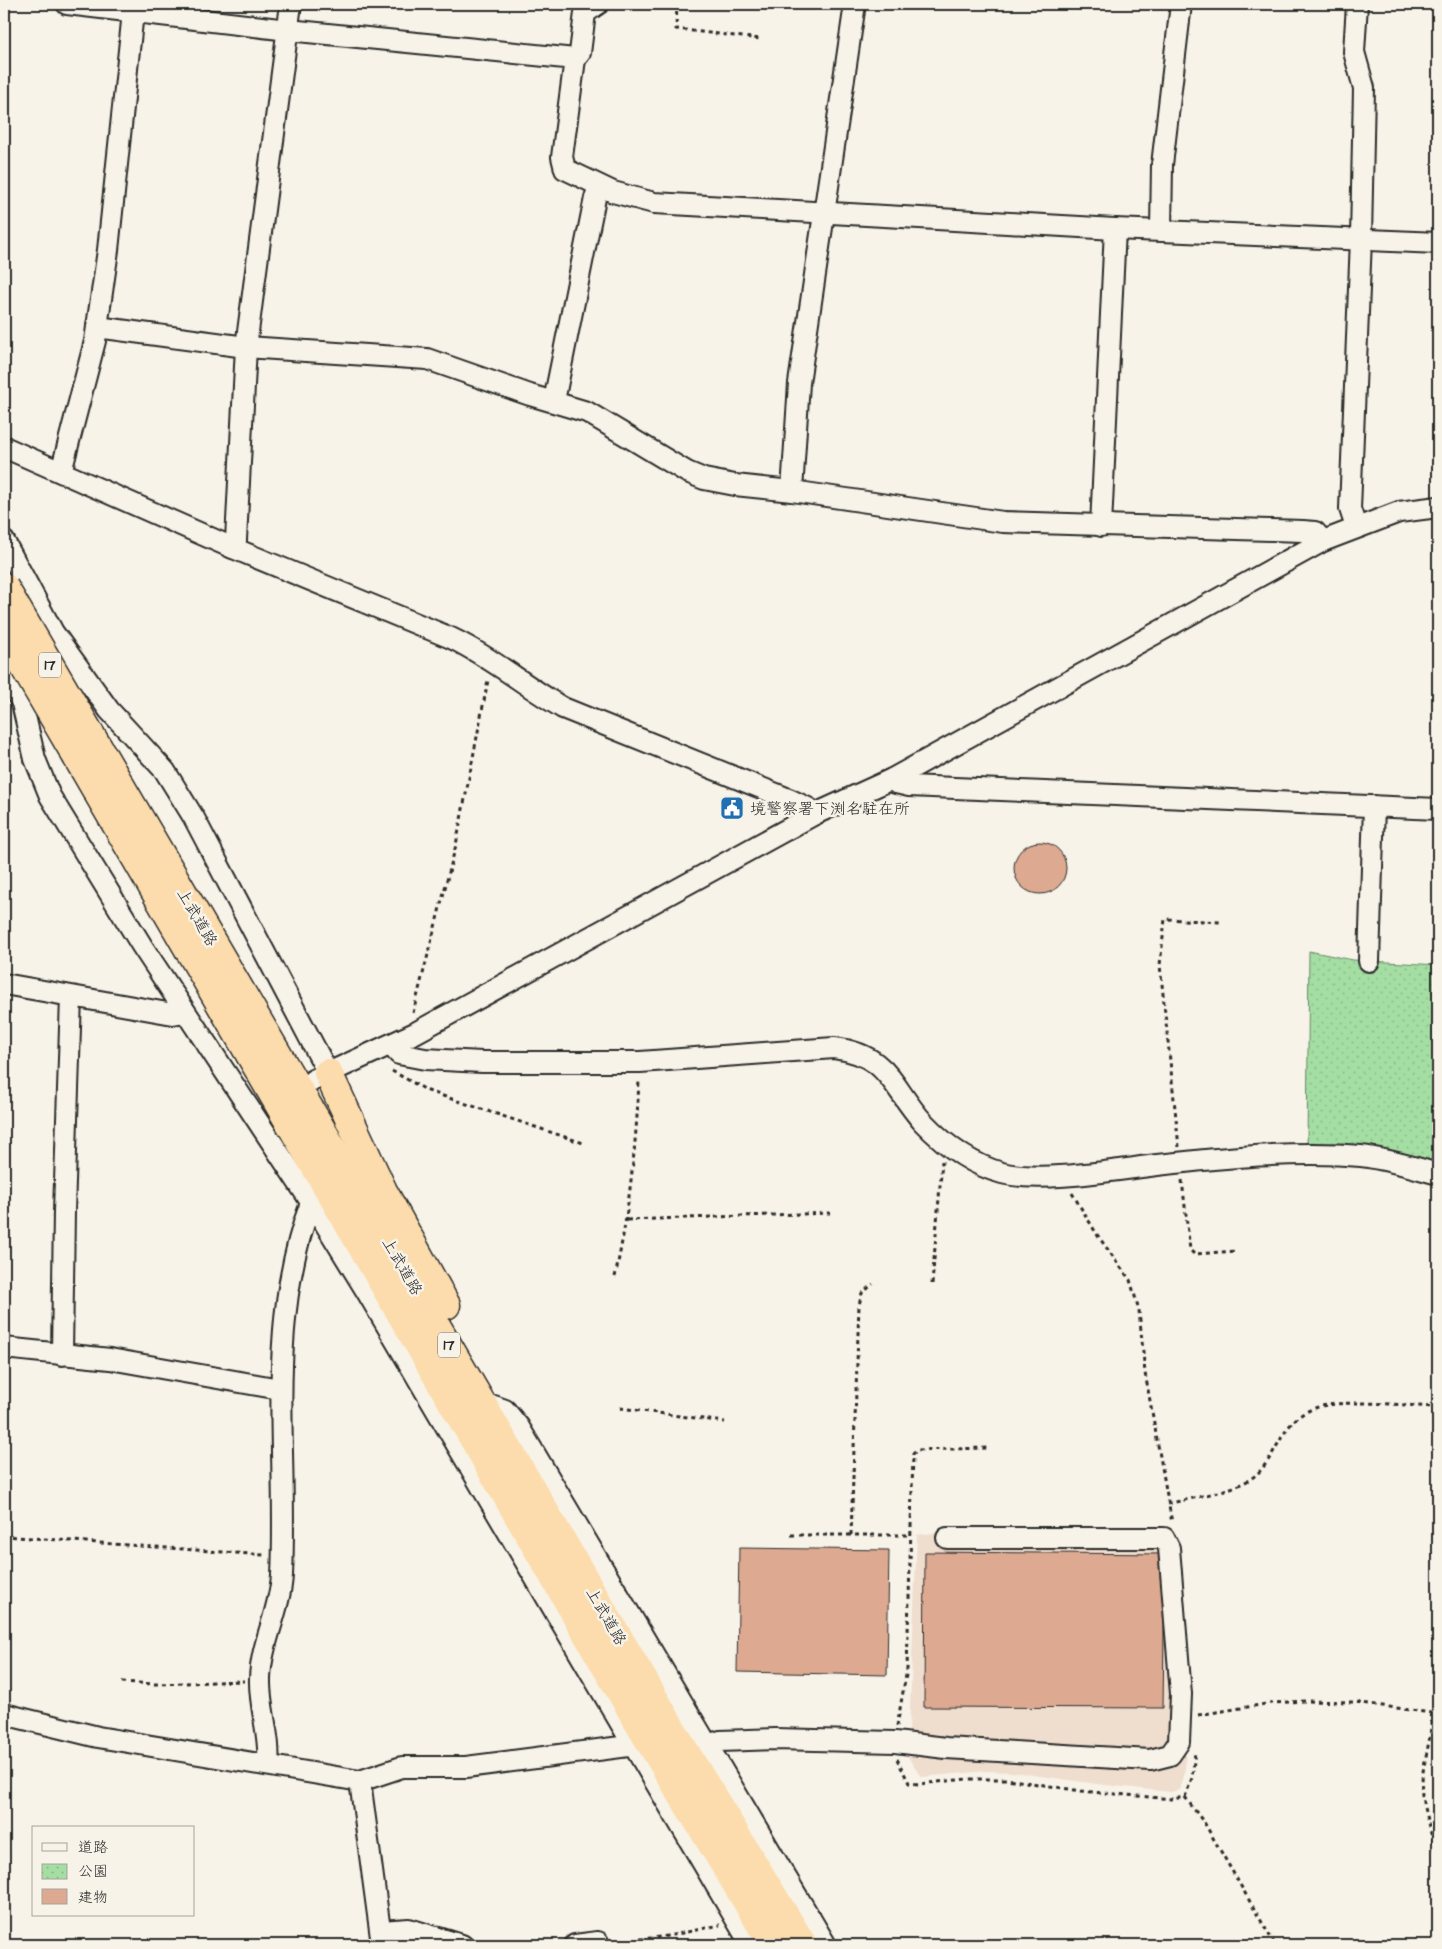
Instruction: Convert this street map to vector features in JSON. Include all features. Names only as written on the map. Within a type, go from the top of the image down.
[{"type":"highway","name":"上武道路","points":[[4,587],[86,750],[641,1744],[773,1945]]},
{"type":"highway","name":"上武道路","points":[[4,632],[86,750],[512,1452],[698,1750],[803,1945]]},
{"type":"highway","points":[[320,1076],[461,1330],[512,1452]]},
{"type":"street","points":[[67,4],[288,30],[575,59]]},
{"type":"street","points":[[233,548],[236,540],[246,347],[291,4]]},
{"type":"street","points":[[598,4],[585,13],[580,53],[575,59],[562,157],[565,169],[606,189],[654,203],[1115,229],[1438,243]]},
{"type":"street","points":[[792,491],[799,383],[855,4]]},
{"type":"street","points":[[1161,230],[1163,155],[1181,4]]},
{"type":"street","points":[[1356,527],[1350,509],[1361,239],[1364,88],[1354,52],[1357,4]]},
{"type":"street","points":[[61,472],[97,327],[108,250],[134,12]]},
{"type":"street","points":[[554,402],[595,198],[606,189]]},
{"type":"street","points":[[1101,526],[1115,229]]},
{"type":"street","points":[[97,327],[246,347],[427,359],[577,408],[600,418],[648,449],[695,475],[735,485],[792,491],[1003,522],[1303,531],[1315,532],[1323,541]]},
{"type":"street","points":[[4,447],[233,548],[451,638],[563,708],[791,800],[808,808],[815,814]]},
{"type":"street","points":[[4,541],[53,632],[109,710],[165,770],[194,818],[320,1076],[415,1033],[815,814],[892,779],[1323,541],[1399,512],[1438,507]]},
{"type":"street","points":[[4,662],[53,632]]},
{"type":"street","points":[[4,669],[22,703],[35,759],[50,796],[184,1012],[259,1109],[310,1203],[367,1292],[641,1744],[751,1945]]},
{"type":"street","points":[[892,779],[896,783],[909,786],[1438,809]]},
{"type":"street","points":[[1369,961],[1374,806]]},
{"type":"street","points":[[4,984],[173,1014],[184,1012]]},
{"type":"street","points":[[62,1355],[64,1212],[71,997]]},
{"type":"street","points":[[384,1048],[399,1054],[426,1059],[482,1062],[640,1062],[834,1048],[852,1050],[863,1054],[879,1066],[890,1077],[922,1120],[948,1144],[982,1165],[1002,1173],[1021,1176],[1060,1175],[1180,1162],[1321,1154],[1361,1156],[1398,1162],[1438,1174]]},
{"type":"street","points":[[268,1765],[268,1743],[260,1681],[261,1664],[280,1590],[282,1556],[280,1389],[288,1295],[310,1203]]},
{"type":"street","points":[[4,1348],[136,1364],[280,1389]]},
{"type":"street","points":[[494,1406],[505,1410],[519,1426],[698,1750],[826,1945]]},
{"type":"street","points":[[698,1750],[720,1741],[775,1739],[895,1742],[946,1748],[1150,1760],[1170,1755],[1179,1742],[1182,1694],[1169,1548],[1164,1538],[947,1538]]},
{"type":"street","points":[[4,1714],[98,1737],[360,1781],[402,1767],[466,1767],[641,1744]]},
{"type":"street","points":[[360,1781],[381,1938],[409,1929],[462,1945]]},
{"type":"street","points":[[575,1945],[598,1942]]},
{"type":"path","points":[[677,4],[676,28],[760,39]]},
{"type":"path","points":[[415,1033],[412,1018],[456,845],[491,662]]},
{"type":"path","points":[[1222,922],[1166,919],[1160,964],[1190,1250],[1194,1254],[1237,1252]]},
{"type":"path","points":[[384,1048],[382,1062],[396,1074],[428,1091],[583,1143]]},
{"type":"path","points":[[615,1277],[627,1220],[636,1142],[640,1062]]},
{"type":"path","points":[[932,1284],[943,1154],[948,1144]]},
{"type":"path","points":[[1060,1175],[1098,1236],[1130,1280],[1139,1310],[1145,1373],[1173,1531]]},
{"type":"path","points":[[627,1220],[830,1213]]},
{"type":"path","points":[[851,1535],[859,1306],[862,1293],[873,1284]]},
{"type":"path","points":[[1168,1504],[1238,1485],[1256,1474],[1295,1418],[1310,1409],[1347,1404],[1438,1407]]},
{"type":"path","points":[[620,1408],[725,1422]]},
{"type":"path","points":[[987,1448],[917,1450],[913,1454],[907,1669],[895,1742],[898,1762],[909,1783],[919,1784],[968,1779],[1007,1779],[1080,1791],[1172,1799],[1185,1797]]},
{"type":"path","points":[[791,1535],[911,1534]]},
{"type":"path","points":[[4,1536],[282,1556]]},
{"type":"path","points":[[122,1682],[156,1684],[260,1681]]},
{"type":"path","points":[[1198,1716],[1272,1703],[1306,1701],[1355,1702],[1438,1714]]},
{"type":"path","points":[[1197,1706],[1197,1722]]},
{"type":"path","points":[[1431,1714],[1432,1724],[1421,1782],[1427,1817],[1438,1856]]},
{"type":"path","points":[[1185,1797],[1192,1778],[1196,1745]]},
{"type":"path","points":[[1185,1797],[1205,1824],[1275,1945]]},
{"type":"path","points":[[598,1942],[610,1943],[668,1936],[719,1925],[735,1918]]},
{"type":"shaded area","points":[[1111,1527],[1170,1529],[1182,1633],[1188,1715],[1185,1769],[1179,1790],[1170,1792],[1012,1772],[988,1771],[921,1777],[908,1757],[917,1535],[952,1531]]},
{"type":"green space","points":[[1309,951],[1353,960],[1438,965],[1438,1168],[1307,1146]]},
{"type":"building","points":[[1035,842],[1045,842],[1055,846],[1062,853],[1066,868],[1062,883],[1055,890],[1045,894],[1035,894],[1025,890],[1018,883],[1014,873],[1014,863],[1018,853],[1025,846]]},
{"type":"building","points":[[739,1548],[889,1550],[887,1675],[737,1672]]},
{"type":"building","points":[[925,1552],[1165,1554],[1163,1708],[924,1707]]},
{"type":"place","name":"境警察署下渕名駐在所","points":[[732,808]]}]
